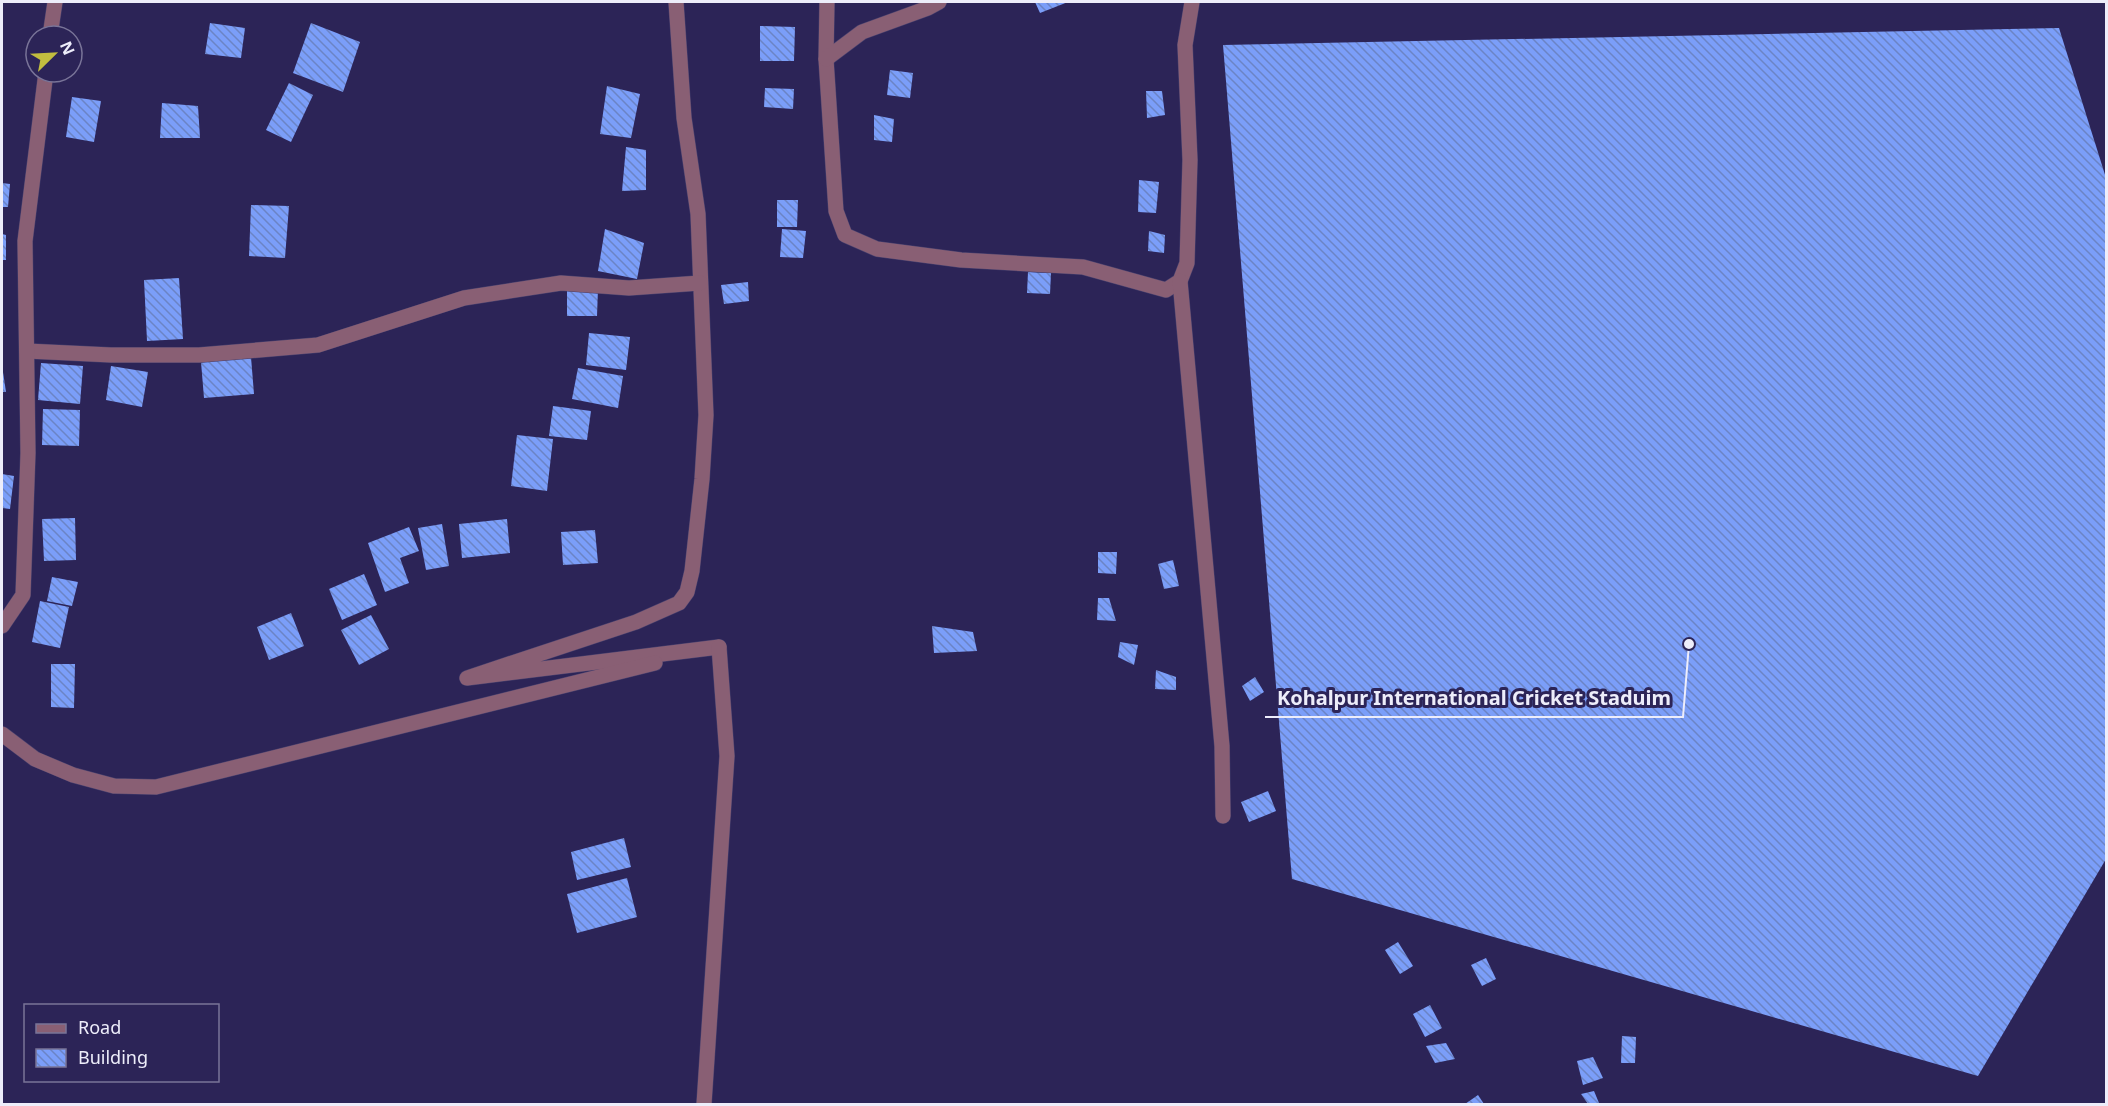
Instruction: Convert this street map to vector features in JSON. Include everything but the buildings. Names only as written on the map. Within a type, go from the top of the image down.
[{"type":"street","points":[[52,24],[55,2]]},
{"type":"street","points":[[676,2],[684,118],[698,214],[706,415],[702,479],[692,571],[687,591],[679,603],[636,622],[467,678],[719,647]]},
{"type":"street","points":[[827,2],[826,59],[836,211],[845,235],[877,249],[961,260],[1083,267],[1166,290],[1180,281]]},
{"type":"street","points":[[826,59],[862,32],[939,2]]},
{"type":"street","points":[[1192,2],[1185,45],[1190,160],[1187,263],[1180,281],[1222,746],[1223,816]]},
{"type":"street","points":[[2,626],[23,595],[28,453],[25,241],[45,84]]},
{"type":"street","points":[[27,351],[111,355],[199,355],[318,345],[464,298],[561,283],[629,288],[700,283]]},
{"type":"street","points":[[2,734],[35,759],[73,775],[114,786],[156,788],[719,647]]},
{"type":"street","points":[[704,1104],[727,756],[719,647]]},
{"type":"place","name":"Kohalpur International Cricket Staduim","points":[[1689,644]]}]
